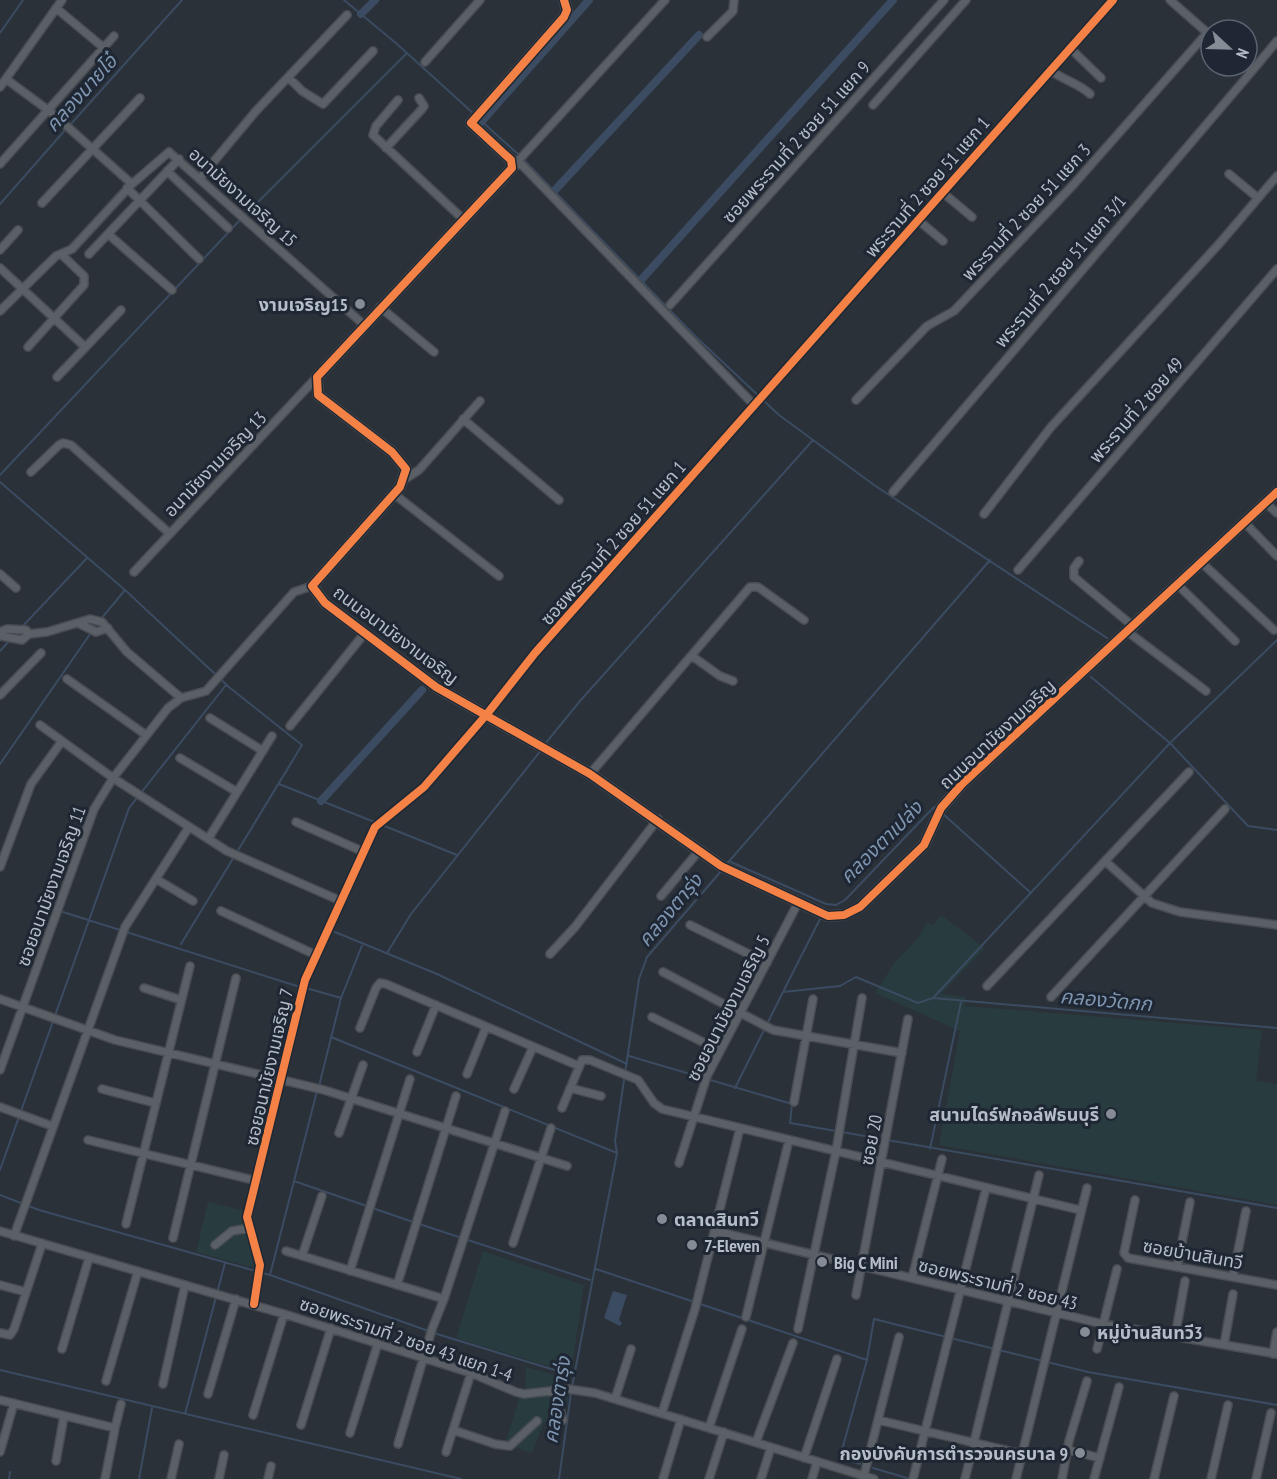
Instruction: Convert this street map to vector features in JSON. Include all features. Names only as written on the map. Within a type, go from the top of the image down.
[{"type":"street","points":[[0,87],[62,0]]},
{"type":"street","points":[[425,62],[480,0]]},
{"type":"street","points":[[564,0],[567,10],[564,17],[471,123],[512,164],[522,165],[755,404]]},
{"type":"street","points":[[405,478],[406,469],[400,459],[318,395],[317,376],[363,324],[464,220],[512,168],[512,164],[519,160],[665,0]]},
{"type":"street","points":[[707,37],[732,11],[734,0]]},
{"type":"street","name":"ซอยพระรามที่ 2 ซอย 51 แยก 9","points":[[670,305],[944,0]]},
{"type":"street","points":[[873,105],[966,0]]},
{"type":"street","name":"พระรามที่ 2 ซอย 51 แยก 1","points":[[764,394],[1113,0]]},
{"type":"street","points":[[1170,0],[1199,26]]},
{"type":"street","points":[[56,8],[104,48]]},
{"type":"street","points":[[200,178],[232,138],[346,15]]},
{"type":"street","points":[[0,164],[114,36]]},
{"type":"street","name":"พระรามที่ 2 ซอย 51 แยก 3/1","points":[[1259,59],[1277,41]]},
{"type":"street","name":"พระรามที่ 2 ซอย 51 แยก 3","points":[[856,400],[927,326],[954,311],[1074,184],[1199,46]]},
{"type":"street","points":[[1070,48],[1101,78]]},
{"type":"street","points":[[288,77],[302,91],[324,104],[373,51]]},
{"type":"street","points":[[1050,70],[1067,81],[1080,85],[1090,94]]},
{"type":"street","name":"พระรามที่ 2 ซอย 51 แยก 3/1","points":[[893,492],[1241,78]]},
{"type":"street","points":[[6,80],[48,110],[129,186],[140,201],[199,259]]},
{"type":"street","points":[[42,203],[140,98]]},
{"type":"street","points":[[386,148],[424,106],[419,98]]},
{"type":"street","points":[[398,100],[372,131],[386,148],[464,220]]},
{"type":"street","name":"อนามัยงามเจริญ 15","points":[[0,311],[61,254],[72,249],[129,186],[169,152],[363,324]]},
{"type":"street","points":[[89,254],[179,159]]},
{"type":"street","points":[[167,171],[228,228]]},
{"type":"street","points":[[1229,174],[1258,198]]},
{"type":"street","points":[[984,514],[1052,427],[1277,176]]},
{"type":"street","points":[[942,192],[972,217]]},
{"type":"street","points":[[918,220],[943,241]]},
{"type":"street","points":[[0,250],[18,230]]},
{"type":"street","points":[[108,234],[172,290]]},
{"type":"street","points":[[28,347],[86,280],[61,254]]},
{"type":"street","points":[[0,268],[85,347]]},
{"type":"street","name":"พระรามที่ 2 ซอย 49","points":[[1018,570],[1277,269]]},
{"type":"street","points":[[380,307],[434,352]]},
{"type":"street","points":[[57,377],[121,310]]},
{"type":"street","name":"อนามัยงามเจริญ 13","points":[[134,572],[317,376]]},
{"type":"street","name":"ซอยพระรามที่ 2 ซอย 51 แยก 1","points":[[488,714],[536,653],[764,394]]},
{"type":"street","points":[[405,478],[419,471],[480,402]]},
{"type":"street","points":[[464,419],[559,500]]},
{"type":"street","points":[[31,472],[59,445],[63,443],[71,445],[169,533]]},
{"type":"street","name":"ถนนอนามัยงามเจริญ","points":[[405,478],[312,586],[325,603],[436,687],[488,714],[590,774],[658,819],[698,852],[725,868],[828,916],[844,915],[860,908],[924,845],[941,808],[962,784],[1034,715],[1131,630],[1277,492]]},
{"type":"street","points":[[393,494],[499,576]]},
{"type":"street","points":[[1266,503],[1277,513]]},
{"type":"street","points":[[1245,523],[1277,556]]},
{"type":"street","points":[[1079,561],[1073,572],[1074,577],[1131,630],[1206,691]]},
{"type":"street","points":[[1202,563],[1274,630]]},
{"type":"street","points":[[0,574],[16,588]]},
{"type":"street","points":[[590,774],[754,585],[804,620]]},
{"type":"street","points":[[1178,585],[1235,641]]},
{"type":"street","name":"ซอยอนามัยงามเจริญ 11","points":[[0,1070],[94,809],[113,778],[168,708],[181,698],[206,691],[294,592],[312,586]]},
{"type":"street","points":[[3,634],[80,624],[90,619],[102,622],[127,652],[181,698]]},
{"type":"street","points":[[80,624],[96,632],[108,628]]},
{"type":"street","points":[[3,634],[22,640],[28,632]]},
{"type":"street","points":[[290,726],[364,634]]},
{"type":"street","points":[[2,695],[41,653]]},
{"type":"street","points":[[692,656],[720,676],[733,681]]},
{"type":"street","points":[[67,679],[146,735]]},
{"type":"street","name":"ซอยอนามัยงามเจริญ 7","points":[[254,1304],[260,1265],[247,1217],[305,980],[375,827],[424,787],[488,714]]},
{"type":"street","points":[[210,718],[263,751]]},
{"type":"street","points":[[40,725],[113,778],[227,851],[341,901]]},
{"type":"street","points":[[208,839],[272,736]]},
{"type":"street","points":[[0,867],[31,784],[62,741]]},
{"type":"street","points":[[180,758],[237,792]]},
{"type":"street","points":[[987,986],[1189,772]]},
{"type":"street","points":[[1051,997],[1225,809]]},
{"type":"street","points":[[550,954],[575,927],[658,819]]},
{"type":"street","points":[[296,822],[364,852]]},
{"type":"street","points":[[14,1236],[125,927],[189,827]]},
{"type":"street","points":[[661,896],[698,852]]},
{"type":"street","points":[[1105,861],[1152,903],[1180,912],[1277,925]]},
{"type":"street","points":[[156,879],[193,901]]},
{"type":"street","name":"ซอยอนามัยงามเจริญ 5","points":[[679,1163],[692,1116],[707,1076],[738,1013],[798,903]]},
{"type":"street","points":[[221,911],[316,955]]},
{"type":"street","points":[[690,926],[767,963]]},
{"type":"street","points":[[126,1224],[190,966]]},
{"type":"street","points":[[663,972],[773,1030],[902,1053]]},
{"type":"street","points":[[173,1238],[236,978]]},
{"type":"street","points":[[360,1028],[380,983],[579,1066]]},
{"type":"street","points":[[144,987],[181,1000]]},
{"type":"street","points":[[798,1329],[836,1151],[862,998]]},
{"type":"street","points":[[0,999],[87,1031],[167,1053],[324,1090],[567,1166]]},
{"type":"street","points":[[794,1102],[813,999]]},
{"type":"street","points":[[417,1052],[436,1005]]},
{"type":"street","points":[[652,1017],[720,1050]]},
{"type":"street","name":"ซอย 20","points":[[856,1295],[860,1266],[883,1163],[908,1019]]},
{"type":"street","points":[[466,1074],[486,1027]]},
{"type":"street","points":[[514,1089],[533,1047]]},
{"type":"street","points":[[562,1108],[582,1060],[590,1060],[635,1078],[659,1108],[1080,1210]]},
{"type":"street","points":[[339,1132],[363,1065]]},
{"type":"street","points":[[350,1271],[410,1079]]},
{"type":"street","points":[[570,1088],[601,1096]]},
{"type":"street","points":[[102,1089],[155,1103]]},
{"type":"street","points":[[397,1285],[456,1096]]},
{"type":"street","points":[[0,1107],[52,1126]]},
{"type":"street","points":[[398,1444],[432,1329],[444,1299],[505,1111]]},
{"type":"street","points":[[513,1243],[551,1128]]},
{"type":"street","points":[[662,1413],[699,1293],[740,1128]]},
{"type":"street","points":[[88,1140],[257,1181]]},
{"type":"street","points":[[746,1317],[789,1140]]},
{"type":"street","points":[[912,1278],[942,1159]]},
{"type":"street","points":[[965,1479],[1039,1175]]},
{"type":"street","points":[[913,1479],[986,1188]]},
{"type":"street","points":[[1016,1479],[1087,1188]]},
{"type":"street","points":[[302,1256],[322,1196]]},
{"type":"street","name":"ซอยบ้านสินทวี","points":[[1136,1200],[1126,1256],[1277,1285]]},
{"type":"street","points":[[1177,1267],[1190,1202]]},
{"type":"street","points":[[1233,1276],[1246,1211]]},
{"type":"street","points":[[215,1245],[232,1231],[250,1228]]},
{"type":"street","name":"ซอยพระรามที่ 2 ซอย 43","points":[[715,1231],[1103,1324],[1275,1354]]},
{"type":"street","name":"ซอยพระรามที่ 2 ซอย 43 แยก 1-4","points":[[0,1232],[254,1304],[471,1373],[516,1392],[568,1389],[615,1399],[756,1442],[863,1478],[874,1479]]},
{"type":"street","points":[[0,1334],[12,1333],[42,1244]]},
{"type":"street","points":[[286,1251],[444,1299]]},
{"type":"street","points":[[62,1349],[89,1257]]},
{"type":"street","points":[[1096,1349],[1117,1269]]},
{"type":"street","points":[[106,1381],[138,1271]]},
{"type":"street","points":[[1175,1337],[1185,1281]]},
{"type":"street","points":[[0,1285],[26,1292]]},
{"type":"street","points":[[163,1384],[185,1285]]},
{"type":"street","points":[[1224,1345],[1233,1294]]},
{"type":"street","points":[[208,1394],[236,1299]]},
{"type":"street","points":[[253,1415],[284,1314]]},
{"type":"street","points":[[301,1425],[331,1328]]},
{"type":"street","points":[[709,1428],[742,1329]]},
{"type":"street","points":[[1275,1354],[1277,1332]]},
{"type":"street","points":[[863,1478],[899,1337]]},
{"type":"street","points":[[350,1433],[378,1343]]},
{"type":"street","points":[[756,1442],[793,1343]]},
{"type":"street","points":[[615,1399],[631,1349]]},
{"type":"street","points":[[804,1458],[837,1359]]},
{"type":"street","points":[[446,1452],[471,1373]]},
{"type":"street","points":[[1062,1479],[1069,1441],[1087,1381]]},
{"type":"street","points":[[1094,1479],[1119,1387]]},
{"type":"street","points":[[554,1391],[563,1420]]},
{"type":"street","points":[[1155,1479],[1173,1396]]},
{"type":"street","points":[[0,1400],[115,1428]]},
{"type":"street","points":[[0,1452],[14,1403]]},
{"type":"street","points":[[105,1479],[121,1404]]},
{"type":"street","points":[[1210,1479],[1228,1405]]},
{"type":"street","points":[[1256,1479],[1271,1413]]},
{"type":"street","points":[[56,1461],[64,1416]]},
{"type":"street","points":[[663,1479],[681,1419]]},
{"type":"street","points":[[878,1420],[1022,1454]]},
{"type":"street","points":[[453,1430],[495,1444],[510,1446],[537,1421]]},
{"type":"street","points":[[709,1479],[724,1432]]},
{"type":"street","points":[[171,1479],[179,1444]]},
{"type":"street","points":[[761,1479],[771,1447]]},
{"type":"street","points":[[1069,1450],[1100,1458]]},
{"type":"street","points":[[219,1479],[224,1455]]},
{"type":"street","points":[[812,1479],[817,1462]]},
{"type":"street","points":[[268,1479],[271,1466]]},
{"type":"shaded area","name":"สนามไดร์ฟกอล์ฟธนบุรี","points":[[941,915],[985,948],[941,994],[966,997],[965,1006],[1262,1030],[1256,1081],[1277,1084],[1277,1205],[939,1145],[960,1031],[875,993],[895,962],[919,937],[927,923],[933,925]]},
{"type":"shaded area","points":[[208,1202],[251,1212],[250,1217],[260,1249],[255,1268],[196,1252]]},
{"type":"shaded area","points":[[483,1251],[584,1285],[571,1373],[456,1338]]},
{"type":"shaded area","points":[[526,1367],[570,1379],[569,1384],[525,1390]]},
{"type":"shaded area","points":[[568,1395],[562,1429],[544,1422],[532,1453],[505,1444],[520,1396]]},
{"type":"water","points":[[613,1291],[627,1295],[619,1320],[622,1323],[620,1326],[604,1318]]},
{"type":"waterway","points":[[0,33],[23,0]]},
{"type":"waterway","name":"คลองนายโอ๋","points":[[70,125],[182,0]]},
{"type":"waterway","points":[[344,0],[397,44],[475,115]]},
{"type":"waterway","points":[[361,14],[375,0]]},
{"type":"waterway","points":[[482,121],[589,0]]},
{"type":"waterway","points":[[641,280],[893,0]]},
{"type":"waterway","points":[[555,190],[699,35]]},
{"type":"waterway","points":[[0,475],[240,220],[407,53]]},
{"type":"waterway","points":[[479,119],[519,155]]},
{"type":"waterway","name":"คลองนายโอ๋","points":[[0,204],[66,129]]},
{"type":"waterway","points":[[523,159],[695,336],[779,415],[874,485],[1107,638]]},
{"type":"waterway","points":[[545,744],[580,701],[813,440]]},
{"type":"waterway","points":[[0,482],[125,590],[230,688],[302,745],[237,852]]},
{"type":"waterway","points":[[21,628],[87,558]]},
{"type":"waterway","name":"คลองตารุ่ง","points":[[725,866],[990,560]]},
{"type":"waterway","points":[[101,619],[125,590]]},
{"type":"waterway","points":[[0,764],[97,624]]},
{"type":"waterway","points":[[735,1088],[783,992],[840,986],[856,977],[918,1003],[933,998],[1170,743],[1277,640]]},
{"type":"waterway","points":[[0,651],[9,641]]},
{"type":"waterway","points":[[1091,677],[1170,743],[1248,826],[1277,830]]},
{"type":"waterway","points":[[0,1170],[129,808],[226,685]]},
{"type":"waterway","points":[[321,801],[422,690]]},
{"type":"waterway","points":[[387,953],[411,914],[542,749]]},
{"type":"waterway","points":[[279,784],[377,823]]},
{"type":"waterway","name":"คลองตาเปล่ง","points":[[731,862],[826,904],[836,905],[845,900],[934,807],[938,809]]},
{"type":"waterway","name":"คลองตาเปล่ง","points":[[942,813],[1031,893]]},
{"type":"waterway","points":[[382,825],[457,855]]},
{"type":"waterway","points":[[181,944],[234,857]]},
{"type":"waterway","name":"คลองตารุ่ง","points":[[572,1387],[617,1153],[615,1141],[639,979],[647,957],[722,870]]},
{"type":"waterway","points":[[63,912],[300,987]]},
{"type":"waterway","points":[[784,990],[822,915]]},
{"type":"waterway","points":[[335,932],[437,974],[627,1064]]},
{"type":"waterway","points":[[319,1086],[341,998],[363,943]]},
{"type":"waterway","points":[[306,988],[341,998]]},
{"type":"waterway","name":"คลองวัดกก","points":[[933,998],[1277,1028]]},
{"type":"waterway","points":[[930,1149],[961,1002]]},
{"type":"waterway","points":[[331,1037],[617,1153]]},
{"type":"waterway","points":[[629,1056],[792,1104],[790,1123],[1277,1208]]},
{"type":"waterway","points":[[270,1275],[317,1091]]},
{"type":"waterway","points":[[294,1181],[413,1222]]},
{"type":"waterway","points":[[0,1195],[39,1210],[270,1275],[437,1334],[574,1376]]},
{"type":"waterway","points":[[419,1224],[590,1280]]},
{"type":"waterway","points":[[185,1414],[225,1263]]},
{"type":"waterway","points":[[596,1269],[867,1360]]},
{"type":"waterway","points":[[860,1464],[840,1457],[867,1360],[874,1319],[1088,1372],[1277,1405]]},
{"type":"waterway","points":[[0,1370],[461,1479]]},
{"type":"waterway","name":"คลองตารุ่ง","points":[[559,1479],[571,1393]]},
{"type":"waterway","points":[[139,1479],[152,1408]]},
{"type":"waterway","points":[[873,1468],[907,1478]]},
{"type":"waterway","points":[[9,1479],[10,1472]]},
{"type":"cycle path","points":[[564,0],[567,10],[564,17],[471,123],[511,160],[512,168],[317,377],[318,395],[392,452],[406,469],[400,487],[312,586],[325,603],[436,687],[590,774],[721,866],[828,916],[844,915],[860,907],[924,845],[941,808],[962,784],[1277,492]]},
{"type":"cycle path","points":[[254,1304],[260,1265],[247,1217],[305,980],[375,827],[424,787],[487,714],[535,653],[1113,0]]},
{"type":"place","name":"งามเจริญ15","points":[[360,304]]},
{"type":"place","name":"สนามไดร์ฟกอล์ฟธนบุรี","points":[[1111,1114]]},
{"type":"place","name":"ตลาดสินทวี","points":[[662,1219]]},
{"type":"place","name":"7-Eleven","points":[[692,1245]]},
{"type":"place","name":"Big C Mini","points":[[822,1262]]},
{"type":"place","name":"หมู่บ้านสินทวี3","points":[[1085,1332]]},
{"type":"place","name":"กองบังคับการตำรวจนครบาล 9","points":[[1080,1453]]}]
